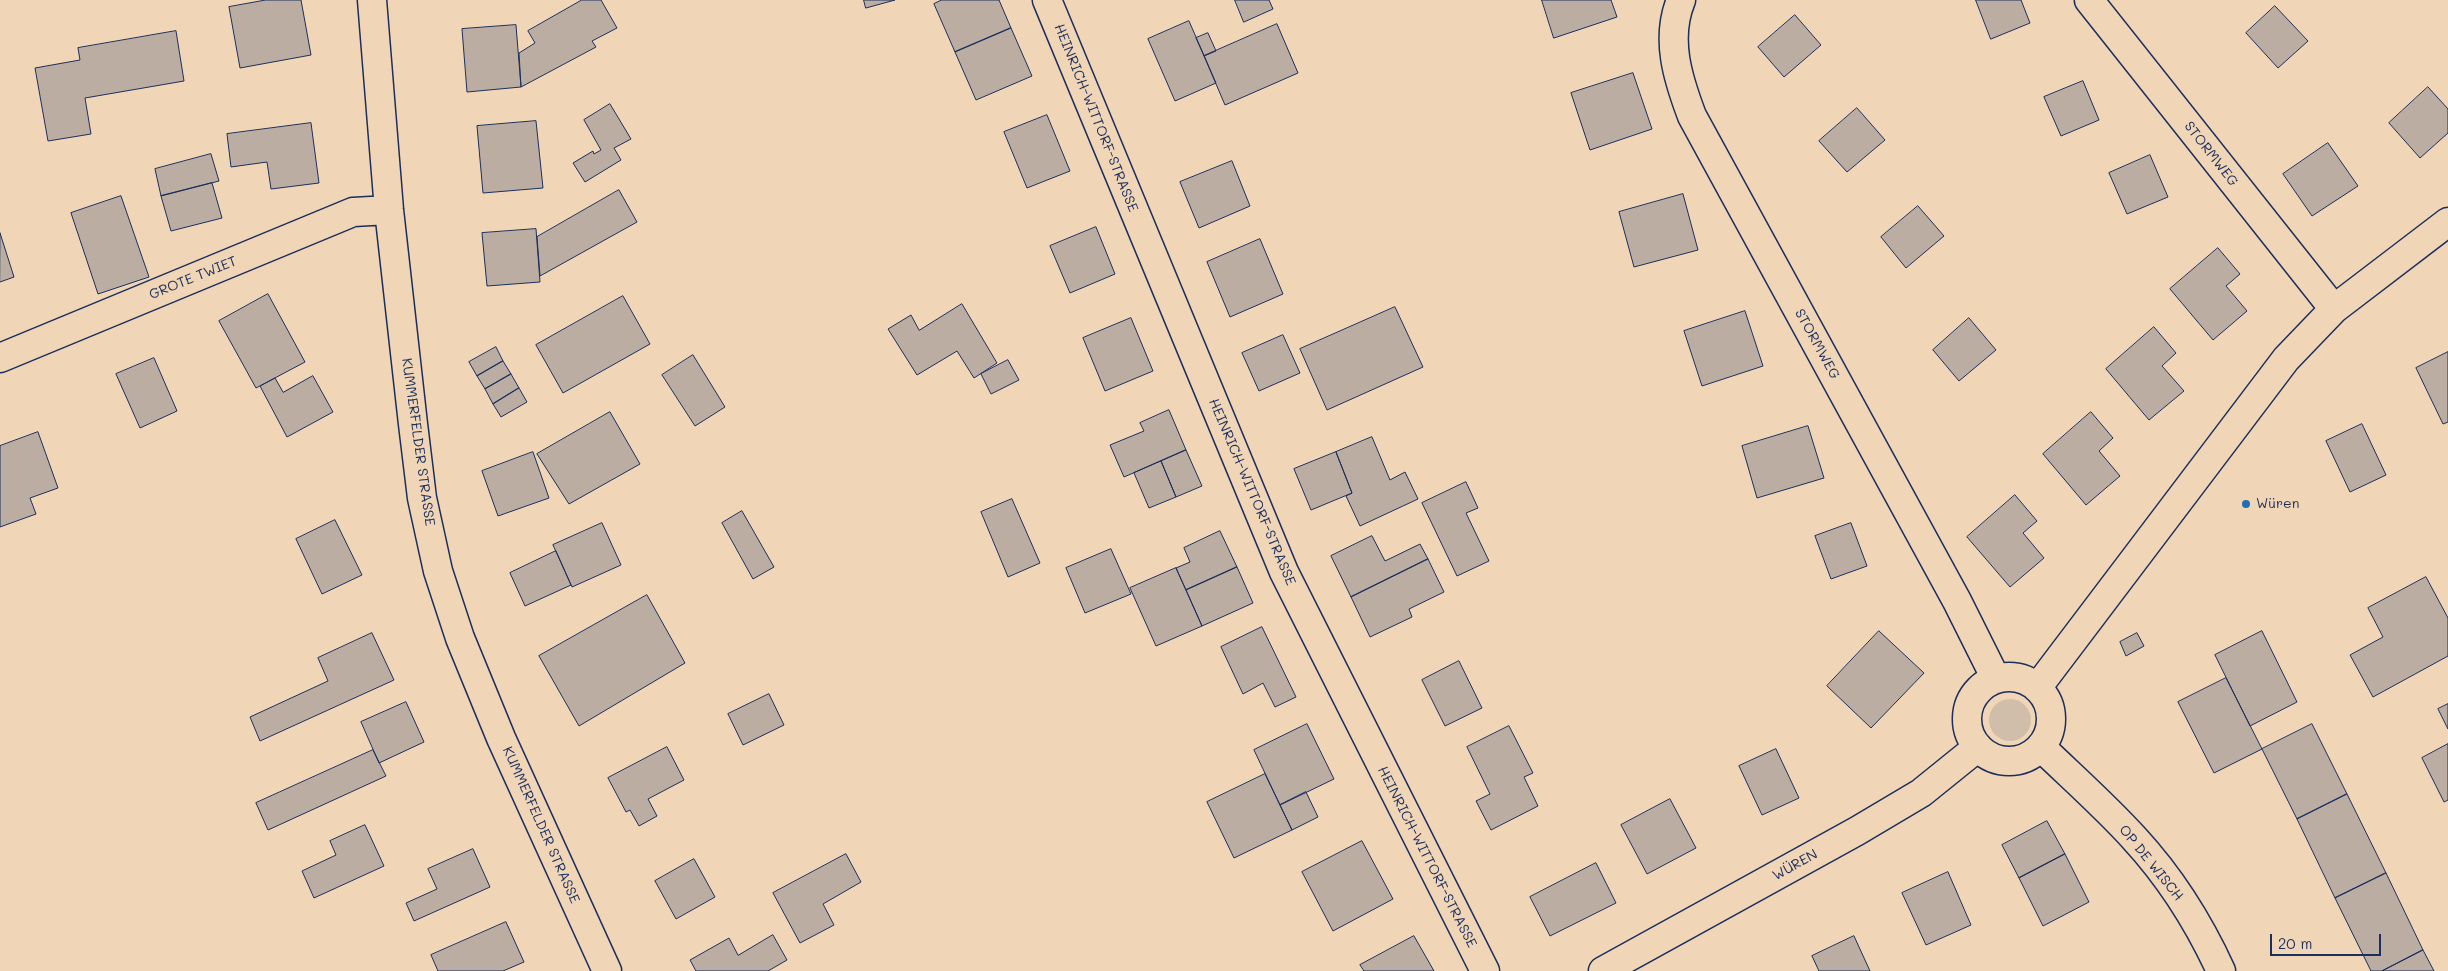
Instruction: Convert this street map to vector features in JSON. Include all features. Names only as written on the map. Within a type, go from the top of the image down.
[{"type":"street","name":"KUMMERFELDER STRASSE","points":[[372,0],[389,210],[422,498],[438,571],[460,638],[501,738],[607,971]]},
{"type":"street","name":"HEINRICH-WITTORF-STRASSE","points":[[1047,0],[1284,572],[1485,971]]},
{"type":"street","name":"STORMWEG","points":[[1681,0],[1673,41],[1678,76],[1692,116],[1952,592],[1996,679]]},
{"type":"street","name":"STORMWEG","points":[[2089,0],[2334,309]]},
{"type":"street","name":"GROTE TWIET","points":[[0,358],[353,212],[389,210]]},
{"type":"street","points":[[2037,688],[2286,358],[2334,309],[2448,222]]},
{"type":"street","points":[[2010,677],[2024,680],[2037,688],[2046,700],[2051,714],[2050,728],[2041,747],[2022,760],[2008,762],[1994,758],[1978,747],[1967,726],[1968,711],[1974,697],[1983,686],[1996,679],[2010,677]]},
{"type":"street","name":"WÜREN","points":[[1604,971],[1857,831],[1921,793],[1978,747]]},
{"type":"street","name":"OP DE WISCH","points":[[2041,747],[2134,837],[2186,906],[2221,971]]},
{"type":"shaded area","points":[[2010,699],[2025,705],[2031,720],[2025,735],[2010,741],[1995,735],[1989,720],[1995,705]]},
{"type":"building","points":[[266,0],[301,0],[311,55],[240,68],[229,7]]},
{"type":"building","points":[[582,0],[601,0],[617,28],[592,41],[596,47],[521,87],[519,53],[535,43],[528,31]]},
{"type":"building","points":[[864,0],[895,0],[866,8]]},
{"type":"building","points":[[942,0],[999,0],[1011,28],[955,52],[934,4]]},
{"type":"building","points":[[1235,0],[1269,0],[1273,9],[1244,22]]},
{"type":"building","points":[[1542,0],[1611,0],[1617,17],[1554,38]]},
{"type":"building","points":[[1976,0],[2021,0],[2030,23],[1991,39]]},
{"type":"building","points":[[2275,6],[2308,41],[2278,68],[2246,33]]},
{"type":"building","points":[[1795,15],[1821,45],[1784,77],[1758,47]]},
{"type":"building","points":[[1189,21],[1216,83],[1175,101],[1148,39]]},
{"type":"building","points":[[1277,24],[1298,73],[1225,105],[1204,56]]},
{"type":"building","points":[[516,25],[521,87],[467,92],[462,29]]},
{"type":"building","points":[[1011,28],[1032,76],[976,100],[955,52]]},
{"type":"building","points":[[176,31],[184,81],[85,98],[91,134],[48,141],[35,68],[80,60],[78,48]]},
{"type":"building","points":[[1208,33],[1216,51],[1204,56],[1196,38]]},
{"type":"building","points":[[1633,73],[1652,129],[1590,150],[1571,93]]},
{"type":"building","points":[[2083,81],[2099,120],[2061,136],[2044,97]]},
{"type":"building","points":[[2428,87],[2448,109],[2448,133],[2420,158],[2389,123]]},
{"type":"building","points":[[610,104],[631,139],[614,148],[621,160],[585,182],[573,163],[593,151],[594,154],[601,150],[584,120]]},
{"type":"building","points":[[1857,108],[1885,140],[1847,172],[1819,141]]},
{"type":"building","points":[[1047,115],[1070,171],[1027,188],[1004,132]]},
{"type":"building","points":[[536,121],[543,188],[483,193],[477,126]]},
{"type":"building","points":[[311,123],[319,183],[271,189],[267,162],[231,167],[227,134]]},
{"type":"building","points":[[2328,143],[2358,186],[2312,216],[2283,174]]},
{"type":"building","points":[[211,154],[219,181],[161,196],[155,169]]},
{"type":"building","points":[[2150,155],[2168,197],[2127,214],[2109,173]]},
{"type":"building","points":[[1232,161],[1250,206],[1199,228],[1180,182]]},
{"type":"building","points":[[212,183],[222,218],[171,231],[161,196]]},
{"type":"building","points":[[619,190],[637,222],[540,276],[537,237]]},
{"type":"building","points":[[1683,194],[1698,250],[1634,267],[1619,212]]},
{"type":"building","points":[[121,196],[149,277],[98,294],[71,213]]},
{"type":"building","points":[[1918,206],[1944,236],[1906,268],[1881,237]]},
{"type":"building","points":[[1096,227],[1115,274],[1070,293],[1050,246]]},
{"type":"building","points":[[536,229],[540,282],[487,286],[482,233]]},
{"type":"building","points":[[0,233],[14,277],[0,282]]},
{"type":"building","points":[[1260,239],[1283,294],[1230,317],[1207,262]]},
{"type":"building","points":[[2218,248],[2240,274],[2226,286],[2247,311],[2213,340],[2170,289]]},
{"type":"building","points":[[268,294],[305,362],[256,388],[219,321]]},
{"type":"building","points":[[623,296],[650,344],[563,393],[536,345]]},
{"type":"building","points":[[962,304],[997,363],[974,378],[957,351],[917,375],[888,329],[911,315],[919,330]]},
{"type":"building","points":[[1395,307],[1423,367],[1327,410],[1300,349]]},
{"type":"building","points":[[1745,311],[1763,366],[1702,386],[1684,331]]},
{"type":"building","points":[[1131,318],[1153,371],[1105,391],[1083,338]]},
{"type":"building","points":[[1969,318],[1996,350],[1959,381],[1933,350]]},
{"type":"building","points":[[2154,327],[2176,353],[2162,366],[2184,391],[2149,420],[2106,369]]},
{"type":"building","points":[[1283,335],[1300,373],[1259,391],[1242,353]]},
{"type":"building","points":[[496,347],[503,361],[477,376],[469,362]]},
{"type":"building","points":[[2448,352],[2448,422],[2443,424],[2416,368]]},
{"type":"building","points":[[693,355],[725,407],[695,426],[662,375]]},
{"type":"building","points":[[154,358],[177,411],[140,428],[116,374]]},
{"type":"building","points":[[1008,360],[1019,380],[991,394],[981,374]]},
{"type":"building","points":[[503,361],[511,374],[485,389],[477,376]]},
{"type":"building","points":[[511,374],[519,388],[493,404],[485,389]]},
{"type":"building","points":[[313,376],[333,412],[287,437],[260,386],[275,378],[283,392]]},
{"type":"building","points":[[519,388],[527,402],[501,417],[493,404]]},
{"type":"building","points":[[1169,410],[1186,450],[1124,477],[1110,445],[1144,431],[1140,423]]},
{"type":"building","points":[[610,412],[640,464],[569,504],[537,454]]},
{"type":"building","points":[[2091,412],[2113,438],[2099,451],[2120,476],[2086,505],[2043,454]]},
{"type":"building","points":[[2362,424],[2386,475],[2350,492],[2326,441]]},
{"type":"building","points":[[1808,426],[1824,478],[1757,498],[1742,446]]},
{"type":"building","points":[[38,432],[58,488],[30,498],[36,514],[0,527],[0,446]]},
{"type":"building","points":[[1372,437],[1390,480],[1405,472],[1418,499],[1360,526],[1346,496],[1352,493],[1336,452]]},
{"type":"building","points":[[1186,450],[1202,486],[1176,497],[1161,461]]},
{"type":"building","points":[[533,452],[549,498],[498,516],[482,471]]},
{"type":"building","points":[[1336,452],[1352,493],[1311,510],[1294,469]]},
{"type":"building","points":[[1161,461],[1176,497],[1149,508],[1134,473]]},
{"type":"building","points":[[1466,482],[1478,508],[1466,513],[1489,561],[1457,576],[1422,503]]},
{"type":"building","points":[[2015,495],[2037,521],[2023,533],[2044,558],[2010,587],[1967,537]]},
{"type":"building","points":[[1012,499],[1040,563],[1008,577],[981,512]]},
{"type":"building","points":[[742,511],[774,567],[753,579],[722,523]]},
{"type":"building","points":[[335,520],[362,575],[322,594],[296,539]]},
{"type":"building","points":[[602,523],[621,565],[572,587],[553,545]]},
{"type":"building","points":[[1851,523],[1867,566],[1831,579],[1815,536]]},
{"type":"building","points":[[1220,531],[1237,567],[1186,590],[1176,568],[1190,562],[1184,548]]},
{"type":"building","points":[[1372,536],[1385,561],[1420,544],[1428,559],[1351,597],[1331,556]]},
{"type":"building","points":[[1111,549],[1131,594],[1085,613],[1066,568]]},
{"type":"building","points":[[556,551],[571,585],[525,606],[510,573]]},
{"type":"building","points":[[1428,559],[1444,592],[1409,609],[1412,617],[1370,637],[1351,597]]},
{"type":"building","points":[[1237,567],[1253,603],[1202,626],[1186,590]]},
{"type":"building","points":[[1176,568],[1202,626],[1156,646],[1130,588]]},
{"type":"building","points":[[2426,577],[2448,618],[2448,656],[2373,697],[2350,655],[2383,637],[2368,608]]},
{"type":"building","points":[[647,595],[685,663],[579,726],[539,656]]},
{"type":"building","points":[[1262,627],[1296,697],[1275,707],[1263,683],[1243,694],[1221,647]]},
{"type":"building","points":[[1879,631],[1924,673],[1871,728],[1827,686]]},
{"type":"building","points":[[2262,631],[2297,702],[2250,726],[2215,655]]},
{"type":"building","points":[[372,633],[394,680],[260,741],[250,717],[328,681],[318,658]]},
{"type":"building","points":[[2137,633],[2144,646],[2126,656],[2120,642]]},
{"type":"building","points":[[1459,661],[1482,708],[1445,726],[1422,680]]},
{"type":"building","points":[[2226,678],[2262,749],[2214,773],[2178,702]]},
{"type":"building","points":[[769,694],[784,725],[743,745],[728,714]]},
{"type":"building","points":[[406,702],[424,742],[379,763],[361,722]]},
{"type":"building","points":[[2448,704],[2448,729],[2438,709]]},
{"type":"building","points":[[1307,724],[1334,779],[1280,805],[1254,750]]},
{"type":"building","points":[[2312,724],[2347,794],[2297,819],[2262,749]]},
{"type":"building","points":[[1509,726],[1533,773],[1524,777],[1538,806],[1491,830],[1476,801],[1490,794],[1467,747]]},
{"type":"building","points":[[2448,744],[2448,800],[2444,802],[2422,758]]},
{"type":"building","points":[[667,747],[684,780],[648,799],[657,816],[639,826],[630,810],[626,812],[608,778]]},
{"type":"building","points":[[1776,749],[1799,798],[1762,815],[1739,766]]},
{"type":"building","points":[[373,750],[386,776],[268,830],[256,803]]},
{"type":"building","points":[[1265,774],[1292,830],[1234,858],[1207,802]]},
{"type":"building","points":[[1306,792],[1318,817],[1292,830],[1280,805]]},
{"type":"building","points":[[2347,794],[2386,873],[2335,898],[2297,819]]},
{"type":"building","points":[[1670,799],[1696,848],[1647,874],[1621,825]]},
{"type":"building","points":[[2047,821],[2065,854],[2019,878],[2002,845]]},
{"type":"building","points":[[365,825],[384,866],[314,898],[302,871],[336,855],[330,841]]},
{"type":"building","points":[[1362,841],[1393,899],[1333,931],[1302,872]]},
{"type":"building","points":[[473,849],[490,887],[414,921],[406,903],[437,889],[428,869]]},
{"type":"building","points":[[846,854],[861,882],[823,904],[834,925],[800,943],[773,893]]},
{"type":"building","points":[[2065,854],[2089,902],[2043,926],[2019,878]]},
{"type":"building","points":[[694,859],[715,897],[676,919],[655,881]]},
{"type":"building","points":[[1596,863],[1616,903],[1550,936],[1530,897]]},
{"type":"building","points":[[1948,872],[1971,925],[1926,945],[1902,893]]},
{"type":"building","points":[[2386,873],[2423,950],[2382,971],[2371,971],[2335,898]]},
{"type":"building","points":[[506,922],[524,962],[503,971],[438,971],[431,955]]},
{"type":"building","points":[[773,935],[787,960],[768,971],[696,971],[690,960],[729,938],[738,955]]},
{"type":"building","points":[[1414,936],[1434,971],[1364,971],[1360,965]]},
{"type":"building","points":[[1854,936],[1870,971],[1819,971],[1812,956]]},
{"type":"building","points":[[2423,950],[2434,971],[2382,971]]},
{"type":"place","name":"Würen","points":[[2246,504]]}]
